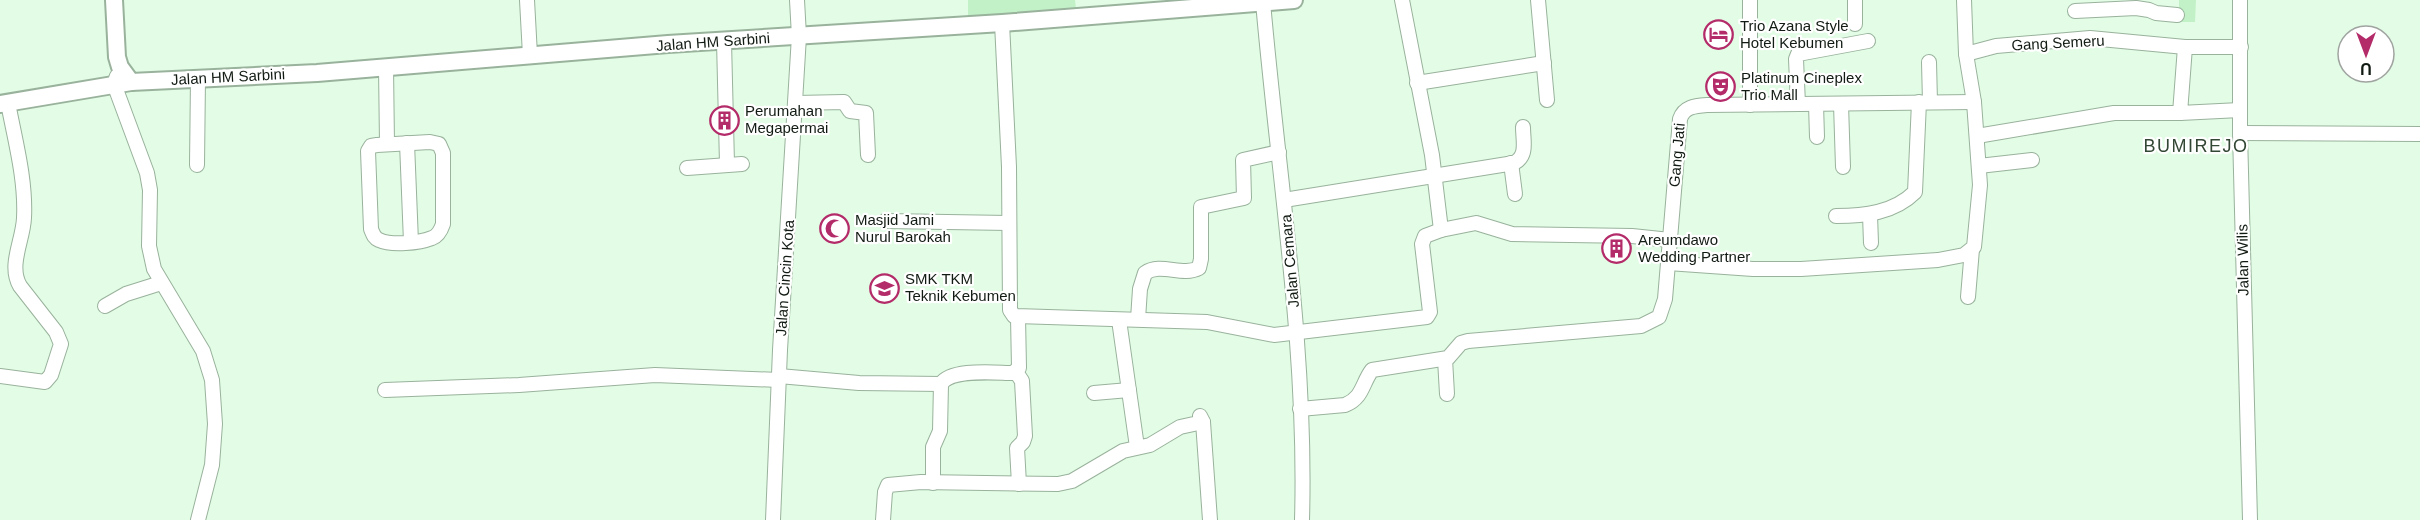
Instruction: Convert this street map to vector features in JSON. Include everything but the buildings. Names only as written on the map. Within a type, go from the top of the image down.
[{"type":"main road","points":[[114,0],[117,57],[120,67],[131,81]]},
{"type":"main road","name":"Jalan HM Sarbini","points":[[4,103],[131,81],[386,67],[1294,0]]},
{"type":"street","points":[[527,0],[530,55]]},
{"type":"street","name":"Jalan Cincin Kota","points":[[773,520],[779,378],[796,103],[799,36],[797,0]]},
{"type":"street","points":[[1402,0],[1436,174],[1441,230]]},
{"type":"street","points":[[1538,0],[1547,100]]},
{"type":"street","points":[[1749,105],[1750,0]]},
{"type":"street","points":[[1855,0],[1855,24]]},
{"type":"street","points":[[1964,0],[1966,54],[1974,102],[1979,166],[1978,216],[1972,249],[1968,297]]},
{"type":"street","name":"Jalan Wilis","points":[[2240,0],[2240,134],[2250,520]]},
{"type":"street","name":"Jalan Cemara","points":[[1263,2],[1296,333],[1302,520]]},
{"type":"street","points":[[2075,11],[2102,4],[2149,9],[2156,13],[2177,15]]},
{"type":"street","points":[[1002,23],[1010,310],[1018,317],[1207,322],[1274,334],[1296,333],[1429,317],[1422,244],[1425,236],[1441,230],[1476,222],[1512,234],[1632,236],[1670,240],[1662,311],[1659,317],[1641,326],[1468,340],[1461,343],[1445,359],[1377,369],[1370,373],[1363,391],[1351,403],[1300,409]]},
{"type":"street","name":"Gang Semeru","points":[[1966,54],[1996,46],[2090,38],[2185,47],[2241,47]]},
{"type":"street","points":[[724,41],[727,164]]},
{"type":"street","points":[[1798,104],[1796,59],[1798,54],[1868,41]]},
{"type":"street","points":[[2180,113],[2185,47]]},
{"type":"street","points":[[1836,216],[1870,215],[1887,209],[1915,192],[1929,62]]},
{"type":"street","points":[[1417,83],[1544,63]]},
{"type":"street","points":[[120,67],[114,84],[147,173],[150,190],[149,246],[154,269],[202,351],[214,390],[215,424],[212,465],[198,520]]},
{"type":"street","points":[[386,67],[387,144]]},
{"type":"street","points":[[197,165],[198,78]]},
{"type":"street","points":[[796,103],[844,102],[850,111],[866,113],[868,155]]},
{"type":"street","name":"Gang Jati","points":[[1670,240],[1682,112],[1696,106],[1974,102]]},
{"type":"street","points":[[0,376],[45,382],[51,375],[61,344],[56,332],[16,278],[15,264],[23,237],[25,211],[4,103]]},
{"type":"street","points":[[1816,104],[1817,137]]},
{"type":"street","points":[[1841,104],[1843,167]]},
{"type":"street","points":[[1977,136],[2114,113],[2240,110]]},
{"type":"street","points":[[1284,200],[1436,174],[1511,164],[1524,156],[1523,127]]},
{"type":"street","points":[[2240,134],[2420,134]]},
{"type":"street","points":[[407,143],[411,242]]},
{"type":"street","points":[[407,143],[439,144],[443,153],[443,224],[434,238],[411,242],[380,241],[374,237],[371,229],[368,150],[371,146],[407,143]]},
{"type":"street","points":[[1138,319],[1140,289],[1145,273],[1155,269],[1182,271],[1199,268],[1201,207],[1244,198],[1242,160],[1279,152]]},
{"type":"street","points":[[1979,166],[2032,160]]},
{"type":"street","points":[[687,168],[742,164]]},
{"type":"street","points":[[1511,164],[1515,194]]},
{"type":"street","points":[[1870,215],[1871,243]]},
{"type":"street","points":[[885,221],[1009,222]]},
{"type":"street","points":[[1668,263],[1753,269],[1801,269],[1938,260],[1964,255],[1972,249]]},
{"type":"street","points":[[105,306],[126,294],[161,283]]},
{"type":"street","points":[[1016,372],[1018,368],[1018,317]]},
{"type":"street","points":[[1119,320],[1137,447]]},
{"type":"street","points":[[1445,359],[1446,394]]},
{"type":"street","points":[[933,483],[933,447],[941,427],[941,384],[944,379],[954,375],[1016,372]]},
{"type":"street","points":[[1016,372],[1022,381],[1025,436],[1025,440],[1017,448],[1019,483]]},
{"type":"street","points":[[385,390],[519,385],[656,375],[941,384]]},
{"type":"street","points":[[1094,393],[1129,390]]},
{"type":"street","points":[[883,520],[888,485],[1072,481],[1123,451],[1161,440],[1180,427],[1202,419],[1210,520]]},
{"type":"green space","points":[[968,0],[1075,0],[1077,17],[968,18]]},
{"type":"green space","points":[[2179,0],[2196,0],[2195,22],[2179,22]]},
{"type":"place","name":"Trio Azana Style Hotel Kebumen","points":[[1719,35]]},
{"type":"place","name":"Platinum Cineplex Trio Mall","points":[[1720,87]]},
{"type":"place","name":"Perumahan Megapermai","points":[[724,120]]},
{"type":"place","name":"Masjid Jami Nurul Barokah","points":[[834,229]]},
{"type":"place","name":"Areumdawo Wedding Partner","points":[[1617,249]]},
{"type":"place","name":"SMK TKM Teknik Kebumen","points":[[884,288]]},
{"type":"district","name":"BUMIREJO","points":[[2196,146]]}]
